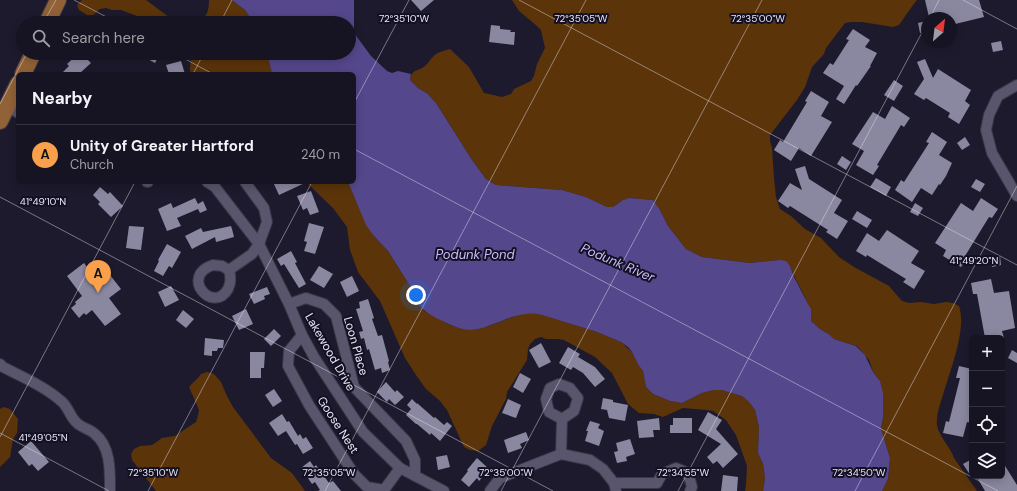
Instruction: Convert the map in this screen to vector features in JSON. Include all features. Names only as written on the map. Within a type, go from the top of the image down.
[{"type":"main road","points":[[50,16],[58,0]]},
{"type":"main road","points":[[24,72],[30,60]]},
{"type":"main road","points":[[0,121],[13,109],[16,94]]},
{"type":"street","points":[[1017,84],[998,96],[989,115],[986,130],[992,153],[1017,196]]},
{"type":"street","name":"Lakewood Drive","points":[[210,184],[215,187],[259,244],[289,304],[302,335],[363,432],[400,468],[444,491]]},
{"type":"street","points":[[229,270],[252,254],[259,244],[267,222],[264,208],[246,184]]},
{"type":"street","name":"Loon Place","points":[[289,304],[306,298],[324,304],[336,316],[354,387],[406,441],[415,460],[415,476]]},
{"type":"street","name":"Goose Nest","points":[[302,335],[289,351],[288,366],[309,405],[354,474],[367,487],[384,490],[400,468]]},
{"type":"street","points":[[0,364],[63,402],[77,424],[95,434],[100,439],[105,449],[110,467],[110,491]]},
{"type":"street","name":"Loon Place","points":[[340,397],[354,387]]},
{"type":"street","points":[[561,454],[562,419]]},
{"type":"street","points":[[490,491],[500,478],[561,454],[590,460],[603,469],[615,487],[659,487],[662,474],[676,468],[688,473],[692,487],[690,491]]},
{"type":"shaded area","points":[[82,0],[146,0],[168,16],[137,16],[121,10],[106,8],[100,9],[93,15],[87,15],[79,10],[77,5]]},
{"type":"shaded area","points":[[209,0],[232,0],[245,10],[249,16],[205,16],[209,7]]},
{"type":"shaded area","points":[[512,0],[917,0],[899,25],[893,27],[862,22],[845,23],[826,48],[824,54],[812,67],[805,87],[797,100],[770,135],[776,197],[780,209],[791,216],[805,229],[821,238],[839,257],[889,286],[902,301],[909,303],[921,302],[934,304],[946,302],[959,306],[961,326],[957,350],[938,410],[937,425],[954,458],[977,491],[882,491],[888,479],[890,458],[881,429],[883,417],[880,381],[873,372],[869,360],[857,346],[834,339],[811,321],[806,299],[790,266],[779,260],[750,263],[702,257],[686,249],[668,226],[653,200],[629,198],[613,207],[607,207],[586,197],[562,190],[496,185],[486,179],[472,160],[436,103],[428,94],[418,88],[410,80],[414,72],[426,65],[435,55],[450,49],[469,67],[484,93],[502,97],[511,94],[514,89],[531,81],[545,48],[541,30],[519,11]]},
{"type":"shaded area","points":[[191,60],[269,60],[272,72],[191,72]]},
{"type":"shaded area","points":[[308,184],[349,184],[356,201],[374,236],[388,251],[412,289],[416,301],[424,311],[452,326],[470,330],[489,326],[523,313],[536,313],[597,332],[621,342],[632,352],[643,371],[646,387],[653,394],[670,401],[682,403],[702,393],[714,390],[721,390],[742,396],[755,410],[759,427],[758,453],[763,464],[765,478],[763,491],[745,491],[747,466],[736,435],[726,420],[713,411],[683,408],[663,417],[654,414],[639,413],[628,404],[612,373],[595,357],[564,340],[558,339],[546,339],[541,337],[535,339],[530,344],[527,360],[507,392],[506,399],[492,426],[486,445],[478,451],[470,450],[464,447],[447,410],[440,401],[426,389],[405,358],[380,301],[358,272],[350,250],[347,227],[333,208]]},
{"type":"shaded area","points":[[207,372],[214,374],[221,382],[233,407],[271,458],[292,473],[305,491],[156,491],[132,460],[131,454],[134,449],[140,446],[152,445],[162,438],[175,436],[196,422],[199,410],[189,387],[201,374]]},
{"type":"shaded area","points":[[4,407],[10,409],[18,419],[17,433],[13,439],[10,457],[0,467],[0,409]]},
{"type":"water","name":"Podunk Pond","points":[[232,0],[354,0],[354,16],[249,16],[245,10]]},
{"type":"water","name":"Podunk Pond","points":[[356,35],[371,56],[387,71],[392,73],[398,71],[411,74],[410,80],[418,88],[428,94],[436,103],[472,160],[486,179],[496,185],[562,190],[586,197],[607,207],[613,207],[629,198],[653,200],[668,226],[686,249],[702,257],[750,263],[779,260],[786,261],[790,266],[794,277],[811,309],[811,321],[834,339],[856,346],[865,355],[873,372],[880,381],[883,393],[883,417],[881,429],[890,458],[888,479],[882,491],[763,491],[765,478],[763,464],[758,453],[759,427],[755,410],[749,402],[742,396],[721,390],[702,393],[682,403],[670,401],[653,394],[646,387],[643,371],[628,347],[621,342],[597,332],[542,315],[533,314],[515,316],[489,326],[467,330],[458,328],[427,313],[417,303],[412,289],[388,251],[366,225],[349,184],[356,184],[356,72],[272,72],[269,60],[356,60]]},
{"type":"building","points":[[411,0],[434,0],[421,11]]},
{"type":"building","points":[[925,0],[979,0],[984,17],[957,24],[957,12],[928,12]]},
{"type":"building","points":[[921,22],[921,33],[920,33],[918,23]]},
{"type":"building","points":[[491,25],[500,26],[500,29],[515,32],[514,45],[489,42]]},
{"type":"building","points":[[853,29],[870,40],[865,47],[877,53],[871,66],[857,86],[856,85],[844,104],[836,99],[844,86],[823,73],[830,63],[833,65],[849,40],[846,39]]},
{"type":"building","points":[[1001,41],[1003,50],[993,52],[991,43]]},
{"type":"building","points":[[925,59],[933,78],[938,69],[971,90],[965,101],[970,105],[959,124],[948,117],[950,113],[926,98],[924,100],[914,94],[924,79],[917,62]]},
{"type":"building","points":[[71,60],[88,60],[91,63],[81,72],[63,72],[69,66],[67,64]]},
{"type":"building","points":[[150,60],[156,60],[155,63]]},
{"type":"building","points":[[181,61],[184,72],[168,72],[166,65]]},
{"type":"building","points":[[894,80],[903,86],[894,101],[884,95]]},
{"type":"building","points":[[811,91],[829,102],[821,116],[832,122],[811,156],[799,148],[791,161],[774,150],[780,140],[783,142],[807,102],[805,101]]},
{"type":"building","points":[[892,106],[910,118],[904,127],[901,125],[877,165],[879,166],[873,175],[856,165],[864,151],[852,144],[873,112],[885,119]]},
{"type":"building","points":[[932,132],[947,142],[939,155],[952,163],[946,176],[932,195],[921,188],[912,202],[895,190],[901,180],[904,182],[929,143],[926,142]]},
{"type":"building","points":[[965,137],[970,145],[962,150],[957,143]]},
{"type":"building","points":[[842,156],[851,162],[846,170],[837,164]]},
{"type":"building","points":[[805,166],[809,179],[842,200],[834,213],[848,221],[837,239],[826,232],[828,230],[790,206],[788,208],[778,201],[790,183],[802,190],[795,169]]},
{"type":"building","points":[[876,178],[891,187],[886,196],[870,187]]},
{"type":"building","points":[[976,179],[985,184],[980,192],[971,187]]},
{"type":"building","points":[[274,184],[303,184],[279,195]]},
{"type":"building","points":[[100,187],[108,194],[110,192],[123,206],[111,217],[98,204],[100,202],[93,195]]},
{"type":"building","points":[[311,191],[319,212],[310,215],[307,208],[303,210],[297,196]]},
{"type":"building","points":[[195,198],[198,204],[203,201],[207,210],[200,213],[198,209],[177,218],[181,226],[167,231],[158,209],[171,203],[173,208]]},
{"type":"building","points":[[981,198],[998,209],[992,218],[989,217],[965,256],[967,258],[961,267],[943,256],[946,250],[935,243],[961,203],[973,211]]},
{"type":"building","points":[[915,203],[923,208],[918,216],[910,212]]},
{"type":"building","points":[[857,211],[872,220],[867,228],[852,219]]},
{"type":"building","points":[[309,223],[324,227],[315,254],[304,251],[307,242],[304,241]]},
{"type":"building","points":[[129,226],[144,227],[141,250],[126,248]]},
{"type":"building","points":[[231,226],[234,237],[216,242],[215,237],[192,249],[185,236],[201,228],[203,232]]},
{"type":"building","points":[[887,230],[919,251],[911,263],[925,271],[914,289],[903,282],[906,279],[867,255],[866,257],[856,251],[867,233],[879,241]]},
{"type":"building","points":[[167,244],[181,252],[172,268],[169,266],[163,276],[154,271]]},
{"type":"building","points":[[291,251],[297,262],[295,263],[306,284],[299,288],[284,264],[281,266],[277,259]]},
{"type":"building","points":[[1000,256],[1001,265],[992,267],[990,258]]},
{"type":"building","points":[[84,263],[99,283],[110,275],[121,289],[109,298],[121,314],[105,326],[92,310],[86,315],[84,313],[79,318],[71,308],[82,296],[67,276]]},
{"type":"building","points":[[319,266],[333,274],[324,288],[310,280]]},
{"type":"building","points":[[352,276],[359,291],[347,297],[340,282]]},
{"type":"building","points":[[991,279],[994,293],[1009,291],[1015,328],[1002,331],[1003,335],[984,335],[977,294],[973,294],[971,283]]},
{"type":"building","points":[[171,286],[179,300],[165,307],[158,292]]},
{"type":"building","points":[[267,287],[270,294],[264,296],[265,299],[254,304],[249,294]]},
{"type":"building","points":[[368,299],[374,318],[372,319],[378,336],[382,335],[389,361],[390,370],[382,373],[381,368],[375,370],[369,349],[367,350],[364,338],[361,339],[359,332],[363,331],[356,309],[360,308],[359,302]]},
{"type":"building","points":[[246,309],[253,324],[239,330],[232,316]]},
{"type":"building","points":[[183,310],[194,319],[186,328],[176,320]]},
{"type":"building","points":[[274,329],[281,336],[271,346],[264,339]]},
{"type":"building","points":[[205,338],[224,340],[223,348],[218,348],[217,351],[212,351],[212,356],[204,355]]},
{"type":"building","points":[[541,343],[551,362],[539,368],[529,350]]},
{"type":"building","points":[[568,347],[580,354],[578,357],[595,367],[605,379],[595,387],[583,373],[573,367],[571,370],[559,363]]},
{"type":"building","points":[[1012,350],[1017,353],[1017,363],[1008,358]]},
{"type":"building","points":[[250,352],[265,352],[264,368],[261,368],[261,378],[250,378]]},
{"type":"building","points":[[959,366],[969,368],[969,422],[967,422],[963,437],[943,433],[946,421],[949,422],[960,378],[956,378]]},
{"type":"building","points":[[520,373],[531,379],[523,393],[513,387]]},
{"type":"building","points":[[386,382],[395,392],[397,390],[404,397],[395,405],[389,399],[387,402],[377,392]]},
{"type":"building","points":[[274,389],[282,401],[273,407],[265,395]]},
{"type":"building","points":[[603,398],[628,405],[625,421],[609,418],[607,410],[601,409]]},
{"type":"building","points":[[412,399],[444,425],[447,422],[452,426],[440,441],[431,433],[430,435],[406,415],[411,409],[407,405]]},
{"type":"building","points":[[508,399],[521,405],[516,418],[502,413]]},
{"type":"building","points":[[708,412],[722,420],[716,429],[738,454],[723,468],[717,461],[713,464],[707,457],[721,444],[698,430]]},
{"type":"building","points":[[282,414],[287,422],[289,421],[298,436],[300,434],[303,439],[306,437],[313,448],[303,454],[286,431],[278,436],[269,423]]},
{"type":"building","points":[[659,418],[660,430],[653,430],[654,437],[639,438],[637,421]]},
{"type":"building","points":[[673,418],[692,418],[692,433],[670,433],[670,425],[673,425]]},
{"type":"building","points":[[590,421],[600,424],[598,428],[604,431],[599,446],[585,441],[588,431],[586,431]]},
{"type":"building","points":[[526,432],[529,440],[520,444],[522,448],[508,453],[504,440]]},
{"type":"building","points":[[630,439],[635,454],[626,457],[627,461],[617,463],[614,452],[618,451],[616,443]]},
{"type":"building","points":[[31,441],[49,462],[38,471],[32,464],[29,466],[18,452]]},
{"type":"building","points":[[447,455],[450,467],[438,470],[436,457]]},
{"type":"building","points":[[477,458],[489,469],[479,481],[477,478],[469,487],[461,480]]},
{"type":"building","points":[[310,461],[314,467],[316,465],[329,483],[333,481],[341,491],[318,491],[320,490],[315,482],[312,484],[301,468]]},
{"type":"building","points":[[969,461],[969,473],[963,464]]},
{"type":"building","points":[[1005,466],[1017,485],[1017,491],[985,491],[978,479],[1005,479]]},
{"type":"building","points":[[723,475],[738,477],[737,491],[721,491]]},
{"type":"place","name":"Unity of Greater Hartford","points":[[98,293]]},
{"type":"water label","name":"Podunk River","points":[[618,262]]}]
